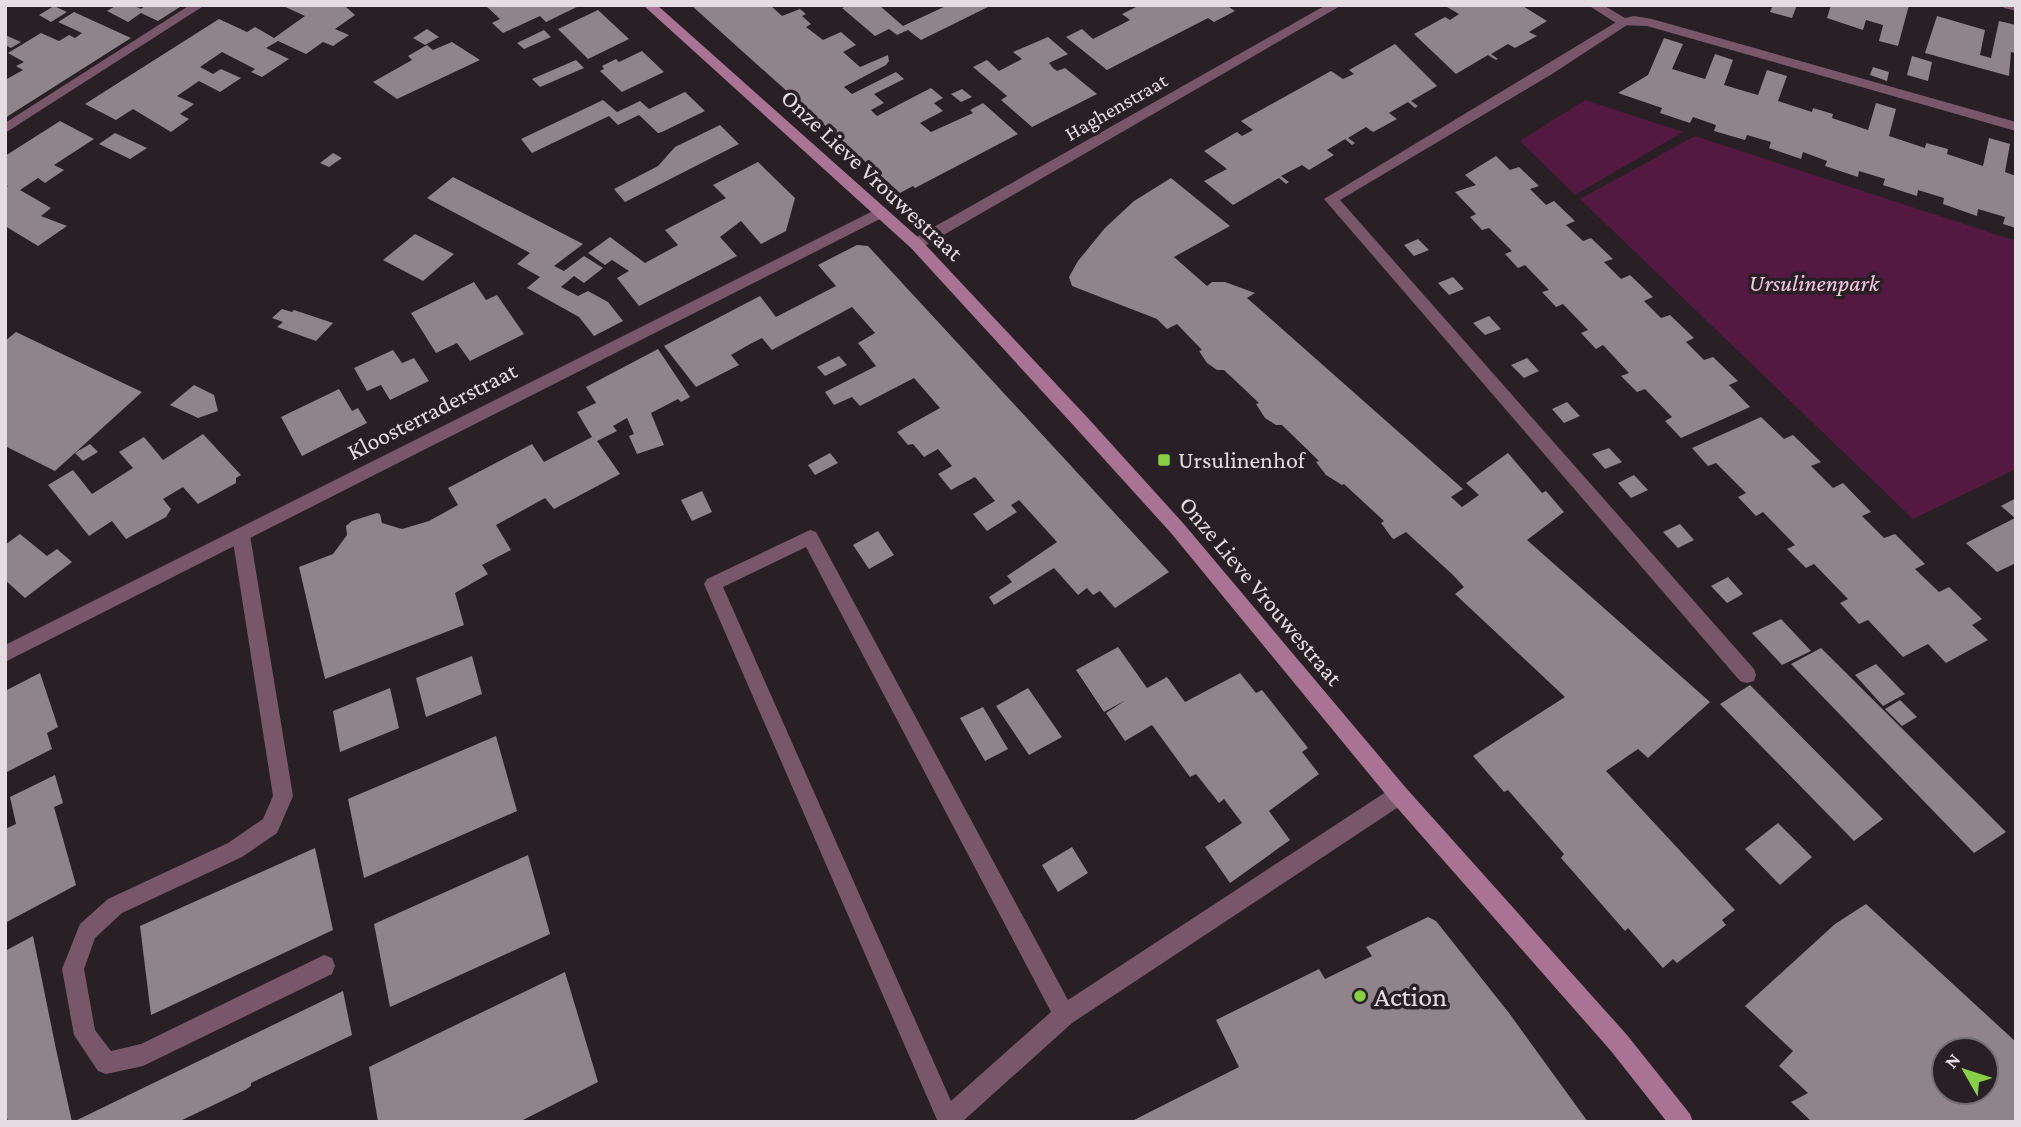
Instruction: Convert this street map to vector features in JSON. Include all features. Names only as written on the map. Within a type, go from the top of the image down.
[{"type":"street","points":[[5,129],[200,5]]},
{"type":"street","name":"Onze Lieve Vrouwestraat","points":[[649,5],[916,244],[1177,527],[1399,795],[1619,1043],[1682,1122]]},
{"type":"street","name":"Haghenstraat","points":[[916,244],[1336,5]]},
{"type":"street","points":[[1594,5],[1623,22]]},
{"type":"street","points":[[2008,5],[2016,8]]},
{"type":"street","points":[[1747,675],[1331,199],[1548,71],[1623,22],[1634,20],[2016,127]]},
{"type":"street","name":"Kloosterraderstraat","points":[[5,654],[881,212]]},
{"type":"street","points":[[241,536],[283,796],[270,826],[234,850],[115,905],[87,931],[73,969],[85,1035],[106,1063],[143,1055],[324,966]]},
{"type":"street","points":[[1064,1015],[810,537],[713,584],[948,1119],[1064,1015],[1399,795]]},
{"type":"green space","points":[[1585,100],[1683,132],[1575,195],[1520,141]]},
{"type":"green space","name":"Ursulinenpark","points":[[1695,136],[2016,241],[2016,469],[1913,519],[1580,199]]},
{"type":"building","points":[[117,5],[133,5],[141,9],[146,5],[183,5],[158,21],[141,13],[128,22],[107,11]]},
{"type":"building","points":[[281,5],[350,5],[346,7],[355,15],[335,29],[349,35],[333,46],[323,42],[306,54],[278,41],[266,48],[289,59],[262,77],[251,72],[255,69],[222,52],[200,67],[213,74],[221,69],[241,78],[220,92],[199,81],[177,96],[194,104],[180,114],[189,119],[171,132],[133,109],[116,120],[85,104],[219,19],[247,32],[255,27],[274,38],[305,16]]},
{"type":"building","points":[[485,5],[581,5],[546,22],[540,16],[503,33],[492,23],[500,19]]},
{"type":"building","points":[[691,5],[770,5],[782,16],[800,9],[806,14],[802,16],[811,24],[806,27],[823,40],[841,32],[856,45],[843,52],[860,67],[888,55],[889,61],[886,65],[844,87],[852,94],[896,72],[904,79],[874,94],[884,103],[871,110],[877,116],[931,88],[943,98],[934,103],[943,111],[920,123],[931,132],[973,113],[970,110],[983,103],[1018,134],[915,188],[913,186],[900,193]]},
{"type":"building","points":[[849,5],[879,5],[903,26],[948,5],[988,7],[921,40],[908,30],[897,35],[889,29],[875,36],[842,8]]},
{"type":"building","points":[[1140,5],[1226,5],[1235,11],[1214,22],[1208,18],[1107,70],[1066,37],[1082,29],[1093,39],[1130,20],[1122,14]]},
{"type":"building","points":[[1521,5],[1547,21],[1529,32],[1537,36],[1515,48],[1508,44],[1491,54],[1498,59],[1488,55],[1456,74],[1414,34],[1445,17],[1450,20],[1459,14],[1447,7]]},
{"type":"building","points":[[1773,5],[1797,5],[1792,18],[1770,12]]},
{"type":"building","points":[[1831,5],[1909,5],[1898,46],[1879,41],[1883,25],[1866,20],[1863,30],[1827,18]]},
{"type":"building","points":[[54,6],[67,12],[51,22],[39,15]]},
{"type":"building","points":[[598,10],[629,39],[588,59],[558,29]]},
{"type":"building","points":[[74,12],[131,38],[5,118],[5,80],[23,70],[16,66],[24,62],[8,53],[41,33],[59,41],[69,35],[75,38],[82,33],[58,22]]},
{"type":"building","points":[[1937,16],[1985,30],[1980,55],[1991,58],[1999,21],[2016,25],[2016,53],[2011,52],[2009,76],[1925,53]]},
{"type":"building","points":[[427,29],[439,37],[425,45],[413,38]]},
{"type":"building","points":[[544,30],[551,37],[524,49],[517,43]]},
{"type":"building","points":[[5,35],[21,42],[11,48],[5,45]]},
{"type":"building","points":[[1048,37],[1068,54],[1049,63],[1053,68],[1057,71],[1065,68],[1097,94],[1032,127],[1001,100],[1007,96],[973,67],[987,60],[999,71],[1022,59],[1013,52]]},
{"type":"building","points":[[1664,38],[1683,44],[1672,69],[1705,79],[1715,54],[1733,60],[1724,85],[1758,95],[1767,70],[1787,76],[1778,101],[1812,112],[1813,108],[1833,114],[1832,118],[1868,130],[1876,103],[1896,109],[1889,136],[1925,148],[1926,143],[1948,149],[1947,154],[1983,166],[1989,138],[2010,144],[2005,172],[2016,176],[2016,228],[2003,224],[2005,217],[1978,209],[1977,216],[1943,204],[1944,198],[1918,190],[1917,196],[1883,185],[1885,179],[1859,171],[1858,177],[1825,166],[1827,161],[1803,152],[1801,159],[1769,148],[1771,142],[1747,135],[1745,140],[1714,131],[1716,125],[1693,117],[1690,123],[1660,113],[1662,108],[1618,93],[1648,75]]},
{"type":"building","points":[[452,42],[480,60],[397,99],[373,82],[412,60],[408,56],[427,45],[433,50]]},
{"type":"building","points":[[1395,44],[1437,86],[1411,101],[1418,106],[1415,108],[1408,102],[1389,113],[1397,119],[1373,132],[1366,127],[1348,138],[1355,143],[1352,145],[1345,139],[1327,150],[1334,155],[1309,170],[1302,165],[1281,176],[1289,182],[1286,184],[1279,178],[1233,205],[1204,181],[1227,169],[1204,151],[1237,132],[1242,136],[1253,130],[1241,121],[1331,71],[1343,79],[1354,74],[1349,70]]},
{"type":"building","points":[[642,51],[664,72],[622,92],[600,71],[604,69],[602,66],[616,59],[619,62]]},
{"type":"building","points":[[1912,56],[1932,62],[1928,81],[1907,75]]},
{"type":"building","points":[[576,60],[584,68],[540,87],[532,79]]},
{"type":"building","points":[[1873,67],[1889,72],[1887,81],[1870,75]]},
{"type":"building","points":[[962,89],[972,97],[961,102],[951,94]]},
{"type":"building","points":[[685,92],[705,111],[662,132],[658,133],[639,115],[618,125],[609,116],[532,153],[521,139],[603,100],[617,112],[640,101],[649,109]]},
{"type":"building","points":[[60,121],[94,139],[54,165],[64,170],[45,183],[38,178],[20,190],[51,208],[41,216],[67,226],[38,246],[5,226],[5,188],[8,186],[5,185],[5,156]]},
{"type":"building","points":[[720,125],[739,144],[625,202],[614,189],[658,166],[675,147]]},
{"type":"building","points":[[115,133],[147,148],[130,159],[99,144]]},
{"type":"building","points":[[333,153],[342,158],[329,167],[320,163]]},
{"type":"building","points":[[1496,156],[1510,170],[1519,167],[1539,186],[1530,189],[1546,205],[1554,201],[1575,221],[1566,225],[1583,241],[1591,238],[1613,259],[1604,262],[1621,279],[1630,275],[1653,297],[1644,301],[1661,318],[1670,315],[1694,338],[1686,342],[1704,360],[1713,357],[1738,381],[1729,385],[1750,407],[1681,438],[1665,421],[1672,417],[1645,389],[1637,392],[1621,376],[1629,373],[1603,345],[1596,349],[1581,333],[1588,330],[1563,304],[1556,307],[1542,292],[1549,290],[1525,265],[1518,268],[1505,254],[1512,251],[1489,228],[1482,230],[1470,217],[1476,214],[1455,192],[1476,185],[1465,175]]},
{"type":"building","points":[[758,162],[795,198],[786,231],[761,244],[741,221],[720,237],[737,256],[639,306],[617,278],[629,271],[612,260],[605,265],[588,253],[610,237],[645,263],[678,245],[665,230],[726,198],[713,185]]},
{"type":"building","points":[[453,177],[583,244],[554,266],[564,271],[584,256],[603,268],[584,283],[574,276],[561,287],[578,296],[588,291],[608,302],[623,321],[594,336],[579,317],[527,288],[540,277],[517,264],[530,253],[427,198]]},
{"type":"building","points":[[1171,178],[1230,226],[1174,257],[1207,286],[1212,282],[1225,282],[1255,293],[1247,298],[1463,489],[1451,497],[1462,507],[1479,495],[1466,483],[1508,453],[1542,493],[1546,491],[1564,512],[1527,540],[1710,702],[1648,758],[1638,749],[1606,771],[1735,910],[1722,920],[1726,925],[1677,963],[1673,959],[1663,968],[1628,928],[1625,931],[1561,858],[1564,854],[1508,790],[1504,792],[1473,756],[1565,697],[1455,594],[1464,587],[1453,575],[1406,532],[1392,538],[1381,523],[1384,521],[1344,484],[1326,475],[1316,462],[1319,461],[1282,425],[1276,425],[1265,418],[1256,404],[1259,403],[1224,370],[1217,370],[1207,363],[1199,351],[1202,350],[1177,324],[1167,329],[1157,319],[1072,286],[1069,277],[1078,261],[1105,228],[1134,201]]},
{"type":"building","points":[[415,234],[454,254],[423,281],[383,260]]},
{"type":"building","points":[[1418,239],[1429,250],[1414,256],[1404,245]]},
{"type":"building","points":[[857,245],[868,246],[1169,572],[1115,608],[1100,591],[1093,595],[1087,588],[1078,595],[1054,568],[994,605],[989,597],[1012,582],[1007,576],[1057,542],[1019,500],[1011,505],[1017,512],[987,531],[973,514],[995,501],[975,477],[951,490],[938,474],[952,466],[938,449],[924,457],[913,444],[908,445],[897,432],[940,408],[914,378],[860,406],[852,397],[834,405],[825,392],[876,366],[858,343],[875,333],[852,307],[772,350],[762,338],[750,344],[731,355],[739,365],[696,387],[664,346],[760,296],[776,317],[836,286],[818,265]]},
{"type":"building","points":[[1453,277],[1464,289],[1449,295],[1438,283]]},
{"type":"building","points":[[474,282],[486,300],[497,295],[524,334],[470,361],[457,343],[436,353],[411,313]]},
{"type":"building","points":[[282,309],[292,312],[294,310],[333,323],[316,341],[277,327],[283,322],[272,318]]},
{"type":"building","points":[[1489,316],[1501,329],[1485,335],[1473,323]]},
{"type":"building","points":[[16,332],[142,392],[55,471],[5,446],[5,341]]},
{"type":"building","points":[[658,349],[690,397],[681,402],[678,399],[651,413],[664,445],[637,454],[629,436],[634,434],[627,418],[613,426],[617,431],[597,441],[620,474],[554,509],[545,498],[496,525],[511,550],[482,565],[488,574],[455,593],[464,625],[325,679],[299,567],[333,554],[347,535],[346,526],[352,521],[377,513],[380,514],[382,523],[402,529],[429,521],[458,505],[448,488],[532,444],[544,462],[592,437],[577,412],[596,403],[586,387]]},
{"type":"building","points":[[393,350],[402,363],[414,358],[429,381],[390,400],[381,385],[367,391],[354,368]]},
{"type":"building","points":[[839,356],[847,365],[825,376],[817,367]]},
{"type":"building","points":[[1527,358],[1539,371],[1524,378],[1511,365]]},
{"type":"building","points":[[194,385],[214,395],[218,411],[198,418],[170,405]]},
{"type":"building","points":[[339,389],[352,411],[358,408],[367,423],[302,456],[281,417]]},
{"type":"building","points":[[1567,402],[1580,416],[1564,423],[1552,409]]},
{"type":"building","points":[[1761,417],[1784,439],[1793,435],[1821,462],[1811,466],[1833,488],[1843,483],[1871,512],[1862,516],[1884,538],[1895,534],[1925,564],[1915,569],[1939,592],[1949,587],[1982,619],[1972,625],[1988,640],[1946,663],[1928,644],[1903,657],[1868,620],[1859,624],[1840,603],[1848,599],[1814,564],[1806,568],[1787,549],[1795,545],[1763,512],[1756,516],[1738,497],[1746,493],[1716,463],[1708,466],[1692,448]]},
{"type":"building","points":[[203,434],[241,475],[236,478],[236,483],[198,504],[183,487],[163,499],[171,509],[166,517],[126,539],[112,521],[89,536],[48,485],[73,470],[92,494],[133,468],[119,452],[144,437],[163,460]]},
{"type":"building","points":[[90,444],[98,452],[83,461],[75,453]]},
{"type":"building","points":[[1609,448],[1622,462],[1605,469],[1592,454]]},
{"type":"building","points":[[830,453],[838,463],[815,475],[808,465]]},
{"type":"building","points":[[1634,475],[1648,490],[1631,498],[1618,483]]},
{"type":"building","points":[[702,491],[712,512],[692,521],[681,500]]},
{"type":"building","points":[[2016,498],[2016,563],[1997,572],[1966,543],[2015,518],[2001,506]]},
{"type":"building","points":[[1680,524],[1694,540],[1678,548],[1663,532]]},
{"type":"building","points":[[878,531],[894,555],[869,569],[853,545]]},
{"type":"building","points":[[20,534],[47,556],[57,549],[72,562],[25,598],[5,580],[5,545]]},
{"type":"building","points":[[1728,577],[1743,594],[1727,603],[1711,586]]},
{"type":"building","points":[[1781,619],[1811,651],[1782,665],[1752,633]]},
{"type":"building","points":[[1118,647],[1147,688],[1167,677],[1185,702],[1240,673],[1256,693],[1262,690],[1308,748],[1302,752],[1319,774],[1269,811],[1290,840],[1230,883],[1205,847],[1242,823],[1224,799],[1219,803],[1196,774],[1190,777],[1152,725],[1125,741],[1106,713],[1126,700],[1104,712],[1076,670]]},
{"type":"building","points":[[1821,648],[2006,832],[1974,853],[1791,664]]},
{"type":"building","points":[[472,656],[482,694],[426,717],[416,678]]},
{"type":"building","points":[[1876,664],[1905,694],[1883,706],[1855,675]]},
{"type":"building","points":[[40,673],[58,727],[47,733],[52,749],[5,773],[5,691]]},
{"type":"building","points":[[1750,685],[1883,819],[1854,841],[1720,704]]},
{"type":"building","points":[[390,688],[399,728],[340,752],[333,711]]},
{"type":"building","points":[[1028,688],[1062,737],[1029,755],[996,706]]},
{"type":"building","points":[[1900,700],[1917,717],[1902,726],[1885,709]]},
{"type":"building","points":[[983,707],[1008,749],[985,761],[960,718]]},
{"type":"building","points":[[496,736],[517,811],[364,878],[348,799]]},
{"type":"building","points":[[55,775],[63,803],[54,807],[76,885],[5,923],[5,829],[16,824],[10,797]]},
{"type":"building","points":[[1778,823],[1812,857],[1780,885],[1745,849]]},
{"type":"building","points":[[1072,847],[1088,873],[1058,892],[1042,865]]},
{"type":"building","points":[[315,848],[333,930],[151,1015],[140,926]]},
{"type":"building","points":[[528,855],[550,934],[390,1007],[374,924]]},
{"type":"building","points":[[1866,904],[2016,1042],[2016,1122],[1812,1122],[1791,1102],[1808,1093],[1779,1066],[1793,1051],[1745,1006],[1835,924]]},
{"type":"building","points":[[1428,917],[1436,921],[1509,1013],[1588,1122],[1130,1122],[1239,1067],[1216,1020],[1319,969],[1325,979],[1372,956],[1366,947]]},
{"type":"building","points":[[33,936],[72,1122],[8,1122],[5,1108],[5,951]]},
{"type":"building","points":[[565,972],[598,1082],[519,1122],[378,1122],[369,1067]]},
{"type":"building","points":[[343,991],[352,1035],[251,1083],[245,1090],[178,1122],[73,1122]]},
{"type":"place","name":"Ursulinenhof","points":[[1164,460]]},
{"type":"place","name":"Action","points":[[1360,996]]}]
